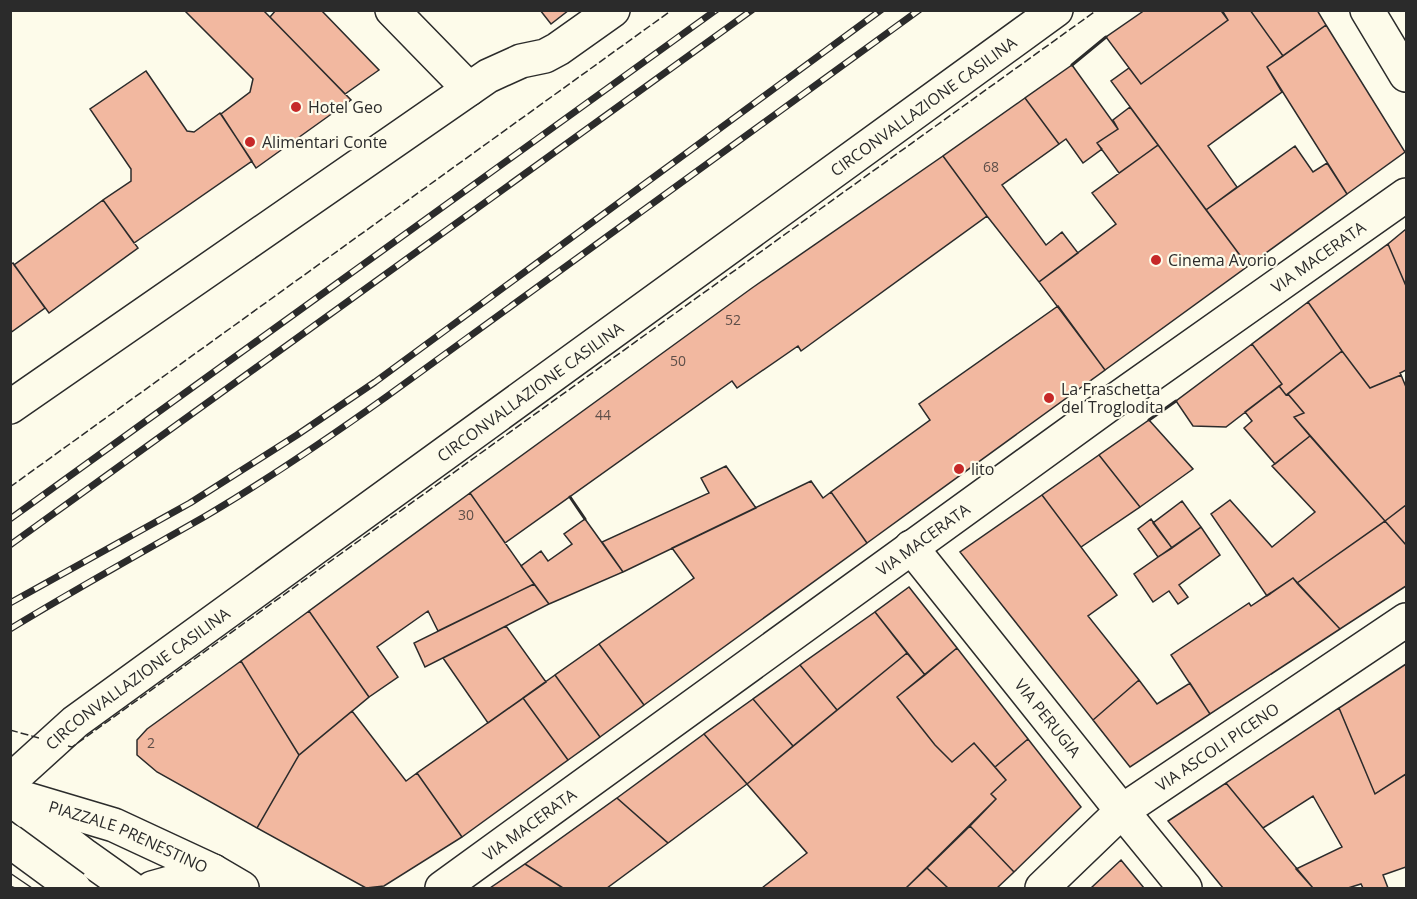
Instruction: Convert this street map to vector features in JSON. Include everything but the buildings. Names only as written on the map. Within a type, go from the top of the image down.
[{"type":"main road","points":[[392,10],[469,89]]},
{"type":"main road","points":[[10,407],[469,89],[503,68],[545,56],[558,49],[613,10]]},
{"type":"main road","name":"CIRCONVALLAZIONE CASILINA","points":[[10,781],[75,722],[1056,10]]},
{"type":"main road","points":[[1373,13],[1407,75]]},
{"type":"main road","name":"VIA MACERATA","points":[[442,888],[1114,401],[1407,195]]},
{"type":"main road","name":"VIA PERUGIA","points":[[911,547],[1185,888]]},
{"type":"main road","name":"VIA ASCOLI PICENO","points":[[1042,888],[1122,811],[1407,620]]},
{"type":"main road","name":"PIAZZALE PRENESTINO","points":[[10,794],[114,825],[242,888]]},
{"type":"main road","name":"PIAZZALE PRENESTINO","points":[[10,798],[130,888]]},
{"type":"main road","points":[[10,812],[14,843],[10,857]]},
{"type":"main road","points":[[10,841],[74,888]]},
{"type":"main road","points":[[152,888],[213,872]]},
{"type":"tram line","points":[[10,873],[32,888]]},
{"type":"tram line","points":[[10,886],[15,888]]},
{"type":"railway","points":[[10,519],[716,10]]},
{"type":"railway","points":[[10,545],[752,10]]},
{"type":"railway","points":[[10,603],[190,503],[375,382],[881,10]]},
{"type":"railway","points":[[10,629],[204,517],[319,444],[919,10]]},
{"type":"fence","points":[[10,487],[672,10]]},
{"type":"fence","points":[[68,746],[72,747],[1097,10]]},
{"type":"fence","points":[[10,730],[39,738]]},
{"type":"wall","points":[[1072,65],[1106,37]]},
{"type":"wall","points":[[1149,420],[1176,401]]},
{"type":"wall","points":[[570,497],[585,519]]},
{"type":"place","name":"Hotel Geo","points":[[296,107]]},
{"type":"place","name":"Alimentari Conte","points":[[250,142]]},
{"type":"place","name":"Cinema Avorio","points":[[1156,260]]},
{"type":"place","name":"La Fraschetta del Troglodita","points":[[1049,398]]},
{"type":"place","name":"lito","points":[[959,469]]}]
